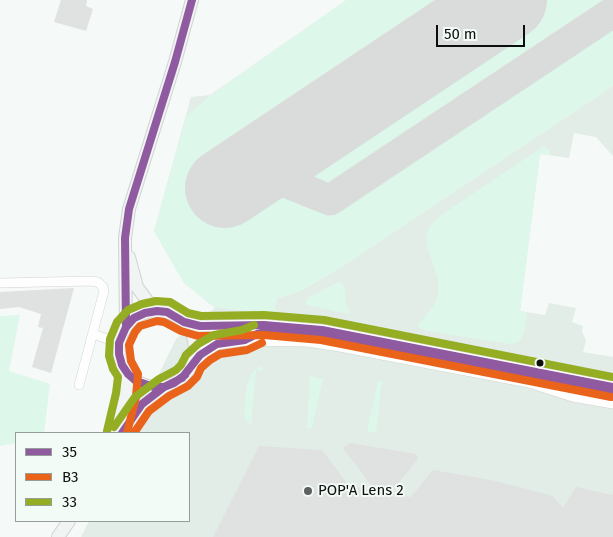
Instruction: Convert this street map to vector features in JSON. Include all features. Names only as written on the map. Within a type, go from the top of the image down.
[{"type":"main road","points":[[126,327],[125,238],[129,209],[175,62],[192,0]]},
{"type":"main road","points":[[125,238],[137,287],[157,311]]},
{"type":"main road","points":[[123,432],[142,404],[164,387],[182,378],[193,362],[195,352],[194,339],[184,322],[167,312],[145,312],[134,318],[126,327],[119,343],[120,359],[128,374],[136,381],[144,385],[164,387]]},
{"type":"main road","points":[[117,432],[126,395],[128,374]]},
{"type":"main road","points":[[58,537],[68,522]]},
{"type":"street","points":[[0,283],[91,281],[98,282],[103,286],[104,292],[79,385]]},
{"type":"street","points":[[184,322],[200,326],[264,326],[322,330],[613,387]]},
{"type":"street","points":[[93,334],[119,343]]},
{"type":"street","points":[[193,362],[217,344],[245,340],[307,341],[529,382],[573,396],[613,403]]},
{"type":"shaded area","points":[[346,0],[210,96],[273,315],[277,298],[300,291],[338,269],[613,86],[613,156],[596,137],[574,133],[569,158],[540,154],[520,311],[545,315],[549,303],[576,308],[572,322],[583,326],[582,331],[586,341],[583,352],[613,357],[613,537],[81,537],[88,522],[190,522],[190,432],[130,432],[176,339],[215,308],[184,283],[154,231],[191,97],[210,95]]},
{"type":"green space","points":[[346,0],[613,0],[613,86],[338,269],[300,291],[277,298],[274,315],[215,307],[184,283],[154,231],[187,115],[210,96]]},
{"type":"green space","points":[[544,146],[550,151],[550,155],[540,154],[520,311],[527,313],[524,333],[519,342],[509,344],[423,330],[417,326],[435,304],[438,294],[438,280],[426,237],[429,228],[437,218]]},
{"type":"green space","points":[[338,282],[342,283],[345,288],[346,304],[350,312],[348,314],[306,305],[305,302],[308,298]]},
{"type":"green space","points":[[20,315],[9,371],[50,384],[44,432],[15,432],[15,443],[0,446],[0,316]]},
{"type":"green space","points":[[262,366],[263,371],[256,370],[251,425],[244,418],[247,383],[254,370]]},
{"type":"green space","points":[[310,376],[323,379],[312,428],[307,429]]},
{"type":"green space","points":[[378,381],[382,381],[376,433],[367,431]]},
{"type":"building","points":[[61,0],[87,0],[86,6],[93,9],[86,31],[54,22]]},
{"type":"building","points":[[74,288],[51,373],[32,367],[43,328],[38,327],[41,314],[19,307],[0,309],[0,292]]},
{"type":"building","name":"POP'A Lens 2","points":[[350,443],[416,454],[418,459],[390,493],[411,497],[433,470],[491,480],[553,496],[563,508],[576,487],[613,495],[613,537],[213,537],[259,446],[322,450],[349,486],[375,490],[343,448]]},
{"type":"taxiway","points":[[253,169],[330,200],[613,12]]},
{"type":"runway","points":[[225,188],[507,0]]},
{"type":"transit line","name":"35","points":[[126,327],[125,238],[129,209],[175,62],[192,0]]},
{"type":"transit line","name":"33","points":[[107,431],[118,377],[109,356],[110,339],[117,322],[128,310],[156,301],[170,302],[188,313],[201,316],[264,315],[324,320],[613,377]]},
{"type":"transit line","name":"35","points":[[613,387],[322,330],[264,325],[200,326],[184,322],[167,312],[157,311],[145,313],[134,318],[126,327],[119,343],[122,365],[128,374],[136,381],[154,387],[164,387],[182,378],[200,355],[217,344],[245,340],[257,334],[269,332],[343,340],[613,392]]},
{"type":"transit line","name":"B3","points":[[127,432],[136,397],[138,374],[131,361],[129,345],[140,326],[157,321],[198,336],[264,335],[321,340],[611,397]]},
{"type":"transit line","name":"33","points":[[114,427],[135,397],[159,379],[176,370],[186,355],[198,344],[214,335],[242,330],[254,325]]},
{"type":"transit line","name":"B3","points":[[135,432],[149,411],[169,396],[188,386],[197,377],[201,368],[210,360],[220,354],[247,350],[262,343]]},
{"type":"transit line","name":"35","points":[[123,432],[142,404],[164,387],[185,375]]},
{"type":"place","name":"POP'A Lens 2","points":[[308,491]]}]
